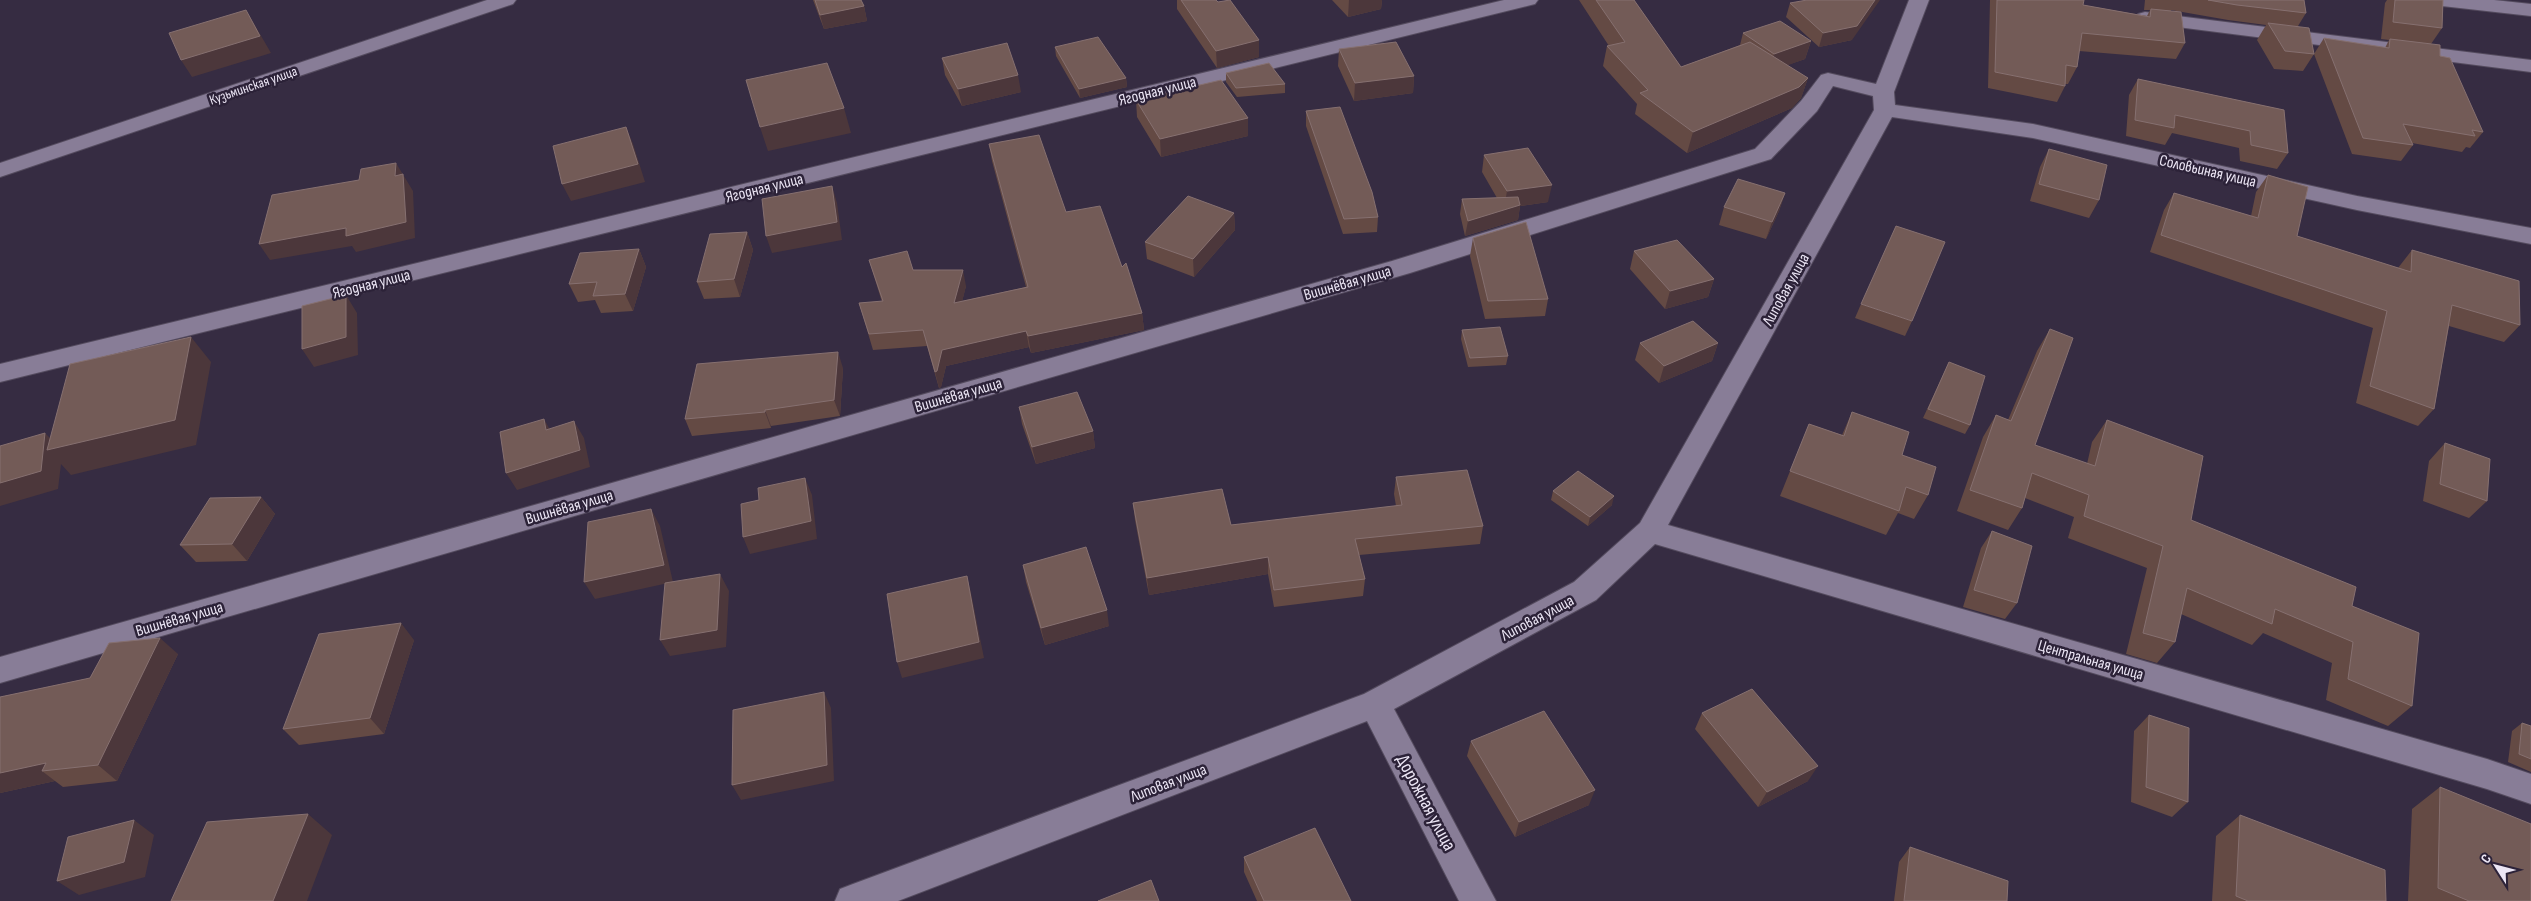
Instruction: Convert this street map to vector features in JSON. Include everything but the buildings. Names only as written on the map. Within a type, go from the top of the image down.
[{"type":"street","name":"Кузьминская улица","points":[[0,170],[506,0]]},
{"type":"street","name":"Ягодная улица","points":[[0,373],[1528,0]]},
{"type":"street","name":"Липовая улица","points":[[853,901],[1375,704],[1585,591],[1650,530],[1884,101],[1919,0]]},
{"type":"street","points":[[2442,0],[2531,10]]},
{"type":"street","points":[[2122,15],[2531,66]]},
{"type":"street","name":"Вишнёвая улица","points":[[0,670],[1402,267],[1764,154],[1809,106],[1828,78],[1884,101]]},
{"type":"street","name":"Соловьиная улица","points":[[1884,101],[2032,131],[2357,202],[2531,236]]},
{"type":"street","name":"Центральная улица","points":[[1650,530],[2459,766],[2531,789]]},
{"type":"street","name":"Дорожная улица","points":[[1375,704],[1478,901]]}]
